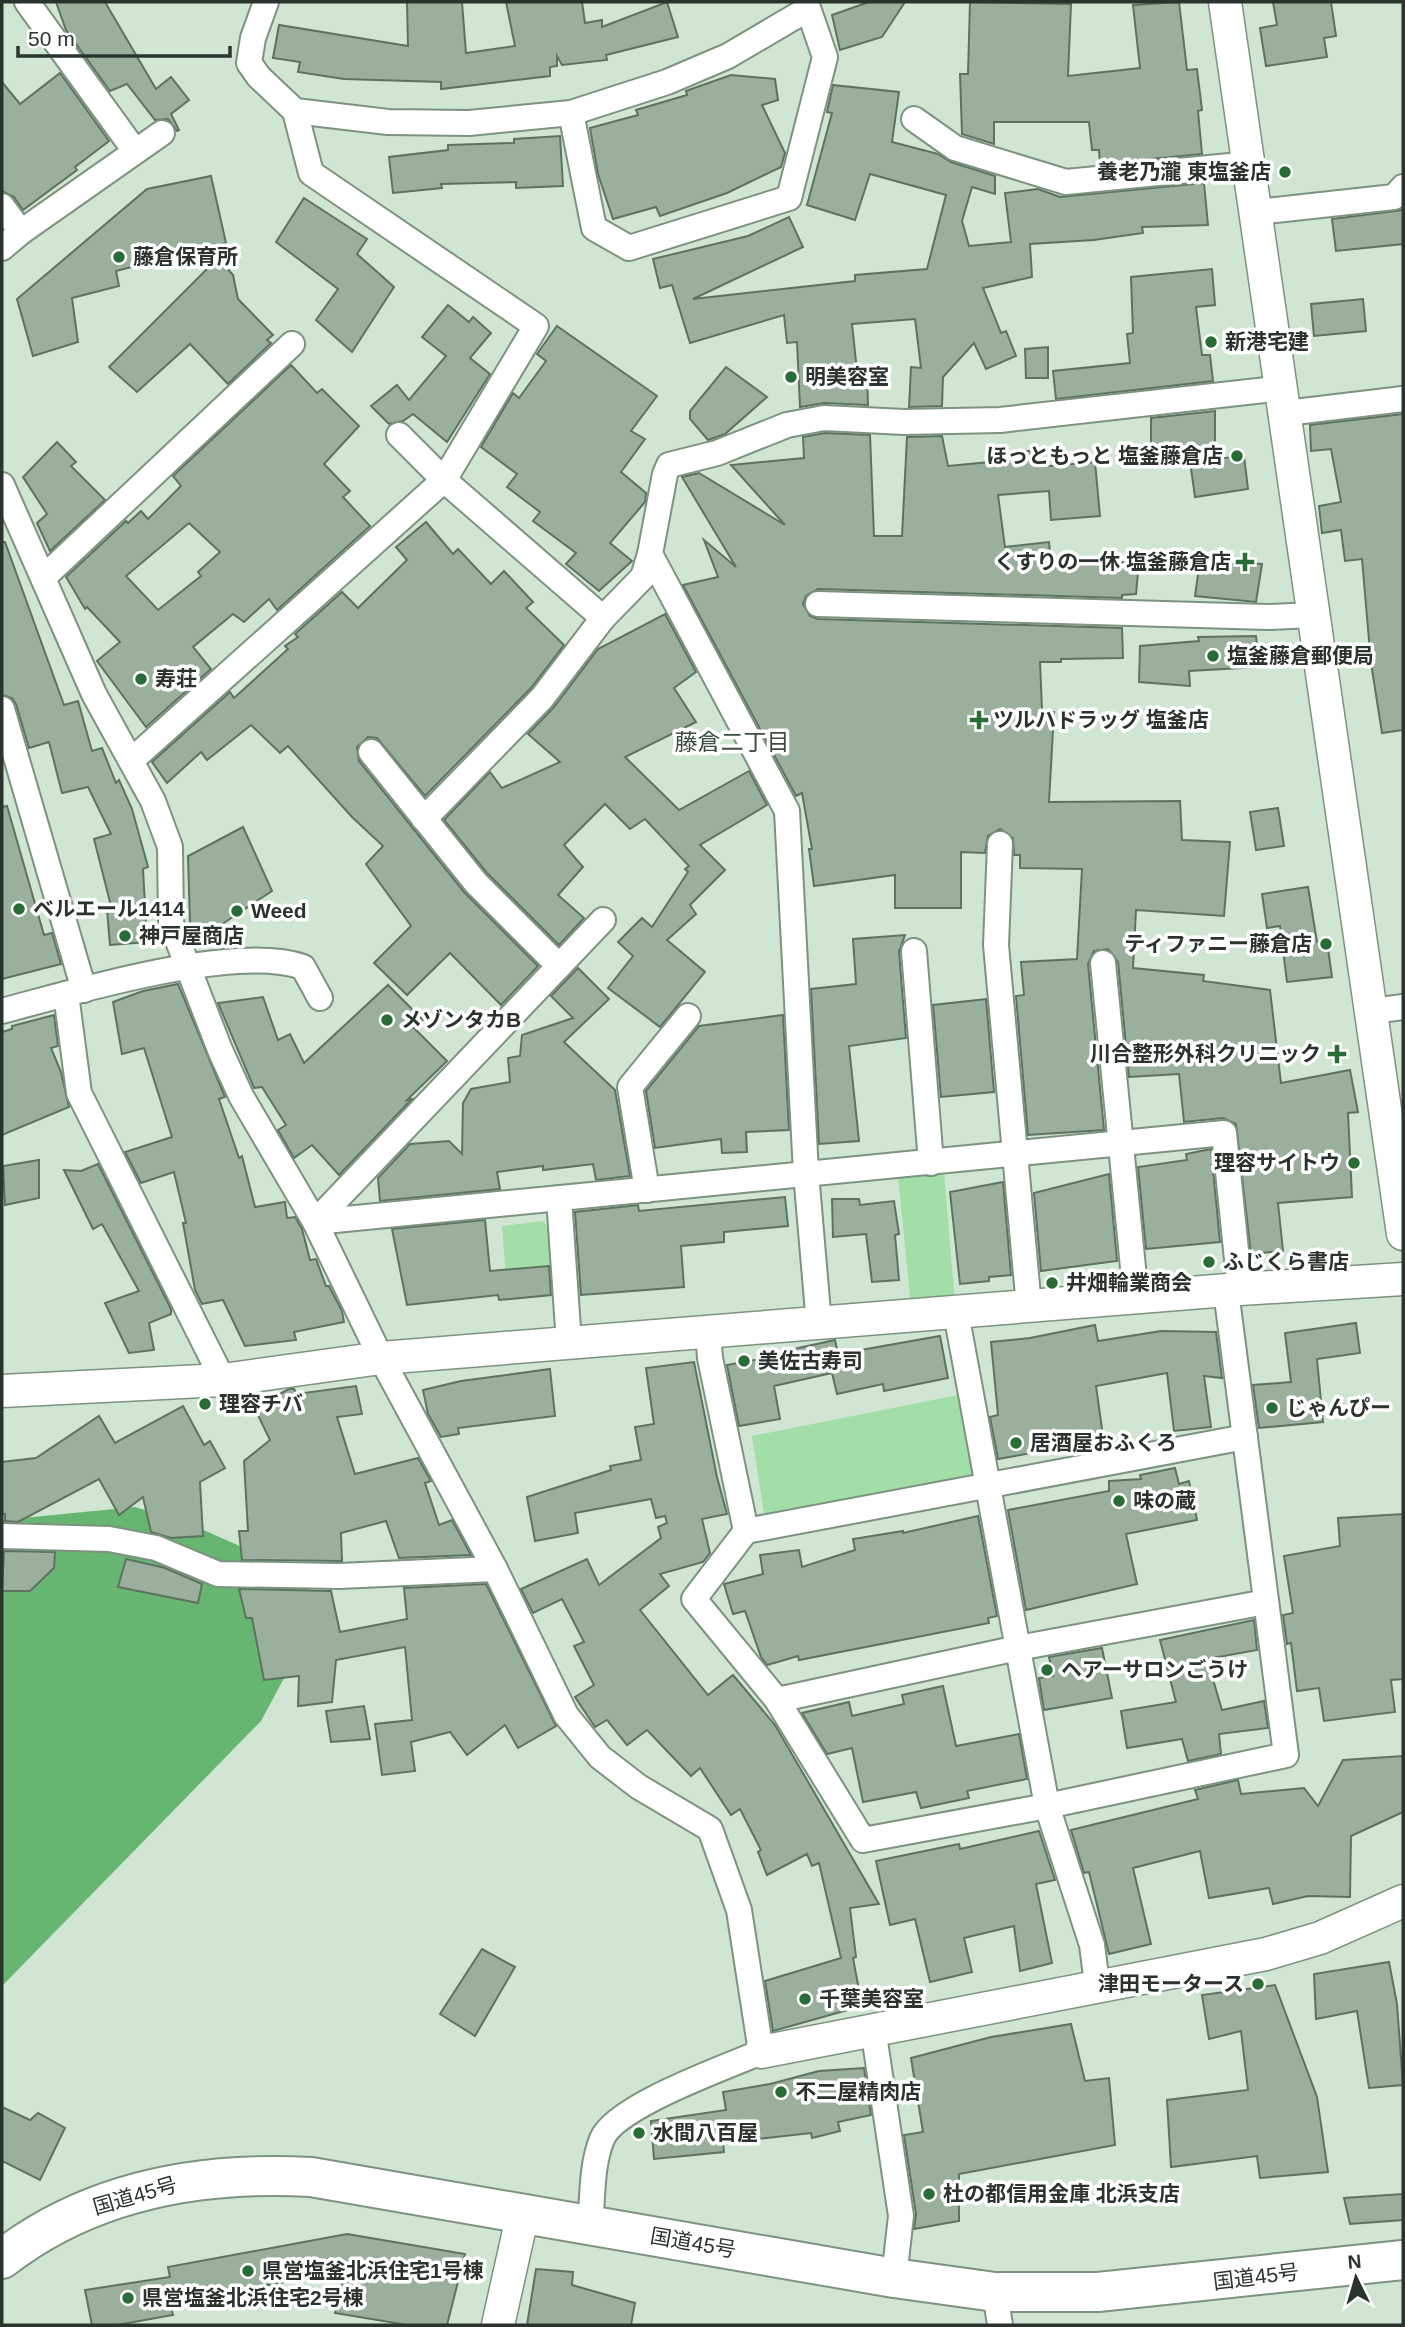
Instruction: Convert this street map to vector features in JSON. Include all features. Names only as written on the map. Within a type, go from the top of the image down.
[{"type":"highway","name":"国道45号","points":[[2,2259],[20,2245],[82,2211],[159,2185],[208,2178],[265,2175],[311,2177],[894,2278],[997,2309],[1098,2292],[1403,2260]]},
{"type":"street","points":[[27,2],[135,151]]},
{"type":"street","points":[[132,760],[444,480],[536,326],[311,173],[295,111],[249,63],[253,38],[267,2]]},
{"type":"street","points":[[1226,2],[1403,1234]]},
{"type":"street","points":[[295,111],[388,122],[469,123],[571,113],[667,82],[728,56],[807,6],[825,57],[789,198],[629,248],[594,228],[571,113]]},
{"type":"street","points":[[914,119],[955,148],[1066,182],[1250,164]]},
{"type":"street","points":[[2,206],[11,240],[162,132]]},
{"type":"street","points":[[1257,212],[1394,197],[1403,187]]},
{"type":"street","points":[[43,578],[292,344]]},
{"type":"street","points":[[424,819],[542,698],[603,618],[643,577],[669,465],[717,453],[788,425],[824,418],[904,422],[1000,420],[1284,401],[1403,399]]},
{"type":"street","points":[[399,435],[444,480],[603,618]]},
{"type":"street","points":[[2,485],[94,694],[153,801],[170,847],[171,923],[241,1096],[315,1222],[381,1358],[495,1569],[566,1715],[592,1747],[639,1787],[710,1829],[739,1910],[761,2052]]},
{"type":"street","points":[[650,554],[787,811],[806,1174],[818,1324]]},
{"type":"street","points":[[818,604],[1268,617],[1314,615]]},
{"type":"street","points":[[2,709],[75,992],[79,1093],[223,1380]]},
{"type":"street","points":[[371,752],[476,883],[559,966]]},
{"type":"street","points":[[1000,844],[996,944],[1029,1307]]},
{"type":"street","points":[[315,1222],[603,920]]},
{"type":"street","points":[[914,951],[931,1163]]},
{"type":"street","points":[[2,1011],[189,966],[283,960],[303,967],[320,998]]},
{"type":"street","points":[[1103,963],[1136,1298]]},
{"type":"street","points":[[1372,1011],[1403,1007]]},
{"type":"street","points":[[647,1190],[630,1087],[688,1016]]},
{"type":"street","points":[[315,1222],[1016,1156],[1224,1133],[1245,1437],[1286,1755],[1047,1806],[863,1840],[777,1700],[694,1599],[746,1531],[1245,1437]]},
{"type":"street","points":[[559,1198],[569,1343]]},
{"type":"street","points":[[2,1391],[223,1380],[381,1358],[1233,1290],[1403,1279]]},
{"type":"street","points":[[956,1313],[1047,1806],[1092,1945],[1097,1984]]},
{"type":"street","points":[[708,1333],[710,1358],[746,1531]]},
{"type":"street","points":[[2,1536],[109,1539],[156,1548],[218,1574],[339,1576],[495,1569]]},
{"type":"street","points":[[777,1700],[1018,1648],[1266,1602]]},
{"type":"street","points":[[590,2225],[595,2165],[602,2137],[614,2122],[651,2100],[761,2052],[1097,1984],[1266,1954],[1320,1938],[1403,1901]]},
{"type":"street","points":[[873,2028],[901,2216],[894,2278]]},
{"type":"street","points":[[498,2325],[523,2213]]},
{"type":"green space","points":[[943,1162],[956,1313],[912,1316],[897,1167]]},
{"type":"green space","points":[[543,1221],[553,1233],[554,1272],[506,1278],[502,1226]]},
{"type":"green space","points":[[958,1395],[975,1488],[766,1527],[752,1436]]},
{"type":"green space","points":[[135,1507],[190,1524],[312,1578],[297,1654],[261,1721],[2,1986],[2,1520]]},
{"type":"building","points":[[56,2],[105,2],[156,89],[171,77],[189,100],[171,114],[179,130],[177,131],[168,119],[155,120],[127,84],[110,91],[66,30]]},
{"type":"building","points":[[407,2],[462,2],[466,53],[515,46],[506,2],[582,2],[585,23],[602,20],[602,27],[667,2],[678,37],[606,55],[607,60],[562,65],[557,56],[557,66],[550,67],[550,76],[441,89],[441,82],[344,79],[298,72],[300,62],[273,58],[279,25],[408,46]]},
{"type":"building","points":[[869,2],[905,2],[882,37],[840,50],[832,15]]},
{"type":"building","points":[[970,2],[1071,4],[1068,76],[1140,68],[1133,5],[1179,2],[1187,70],[1197,69],[1202,110],[1198,111],[1202,154],[1100,164],[1099,150],[1092,150],[1089,122],[994,122],[994,144],[962,134],[960,74],[968,74]]},
{"type":"building","points":[[1273,2],[1331,2],[1336,36],[1324,38],[1327,57],[1266,66],[1260,28],[1277,25]]},
{"type":"building","points":[[60,73],[109,141],[75,167],[77,170],[23,210],[14,197],[2,191],[2,82],[20,104]]},
{"type":"building","points":[[731,75],[775,79],[778,100],[762,105],[785,153],[781,167],[727,193],[660,216],[656,207],[613,219],[598,174],[590,128],[638,115],[636,110],[687,95],[686,91]]},
{"type":"building","points":[[833,85],[899,92],[892,142],[938,154],[951,162],[995,176],[995,194],[972,187],[962,221],[969,246],[1011,242],[1005,193],[1038,189],[1060,197],[1204,183],[1208,225],[1142,227],[1143,233],[1094,240],[1030,244],[1032,277],[983,288],[1001,333],[1006,331],[1016,356],[986,369],[974,343],[943,377],[942,406],[909,407],[911,367],[921,368],[915,319],[852,324],[857,371],[867,371],[868,405],[824,403],[800,407],[797,342],[787,343],[784,315],[690,343],[672,285],[660,288],[653,259],[748,236],[789,217],[803,247],[693,299],[855,281],[855,275],[927,269],[946,195],[870,174],[855,220],[807,205],[832,113],[827,112]]},
{"type":"building","points":[[560,136],[563,186],[516,188],[516,182],[441,184],[442,188],[393,193],[389,157],[448,150],[448,145],[514,143],[514,139]]},
{"type":"building","name":"藤倉保育所","points":[[211,176],[226,243],[116,271],[119,286],[72,298],[78,342],[33,356],[17,299],[147,189]]},
{"type":"building","points":[[304,198],[367,239],[357,254],[394,287],[352,352],[316,320],[338,289],[276,242]]},
{"type":"building","points":[[1403,210],[1403,244],[1336,251],[1332,219]]},
{"type":"building","points":[[218,258],[233,275],[238,299],[273,335],[267,340],[271,343],[228,384],[190,344],[137,392],[109,367]]},
{"type":"building","points":[[1212,269],[1215,305],[1196,307],[1202,355],[1210,355],[1213,381],[1056,399],[1053,371],[1130,363],[1127,334],[1133,333],[1131,277]]},
{"type":"building","points":[[1363,299],[1366,331],[1314,336],[1311,304]]},
{"type":"building","points":[[448,305],[469,322],[473,317],[491,333],[470,358],[490,374],[447,442],[413,414],[403,421],[389,424],[371,406],[397,385],[409,400],[446,356],[422,337]]},
{"type":"building","points":[[557,326],[657,396],[631,431],[645,439],[621,472],[646,493],[645,502],[610,543],[632,561],[599,591],[566,564],[576,553],[533,521],[540,512],[507,487],[517,474],[481,447],[513,393],[519,398],[546,361],[537,354]]},
{"type":"building","points":[[1048,347],[1048,378],[1026,378],[1025,349]]},
{"type":"building","points":[[291,365],[317,393],[322,389],[359,426],[324,464],[350,491],[343,497],[370,526],[277,610],[269,599],[244,622],[233,614],[193,647],[211,669],[146,727],[97,661],[120,642],[87,607],[85,609],[66,577],[126,521],[128,523],[141,511],[148,519],[181,486],[173,476]],"holes":[[[189,523],[220,552],[198,572],[201,576],[158,610],[126,576]]]},
{"type":"building","points":[[726,367],[767,397],[725,434],[708,440],[690,419],[690,411]]},
{"type":"building","points":[[1215,411],[1215,459],[1244,456],[1248,489],[1195,497],[1188,447],[1151,451],[1151,418]]},
{"type":"building","points":[[1403,414],[1403,730],[1382,733],[1371,663],[1362,559],[1345,561],[1341,530],[1322,533],[1319,506],[1341,502],[1331,449],[1311,451],[1310,425]]},
{"type":"building","points":[[825,433],[870,435],[874,536],[902,536],[907,437],[942,436],[948,466],[1000,461],[999,454],[1037,450],[1038,467],[1095,462],[1100,516],[1051,520],[1049,491],[998,495],[1005,547],[1049,542],[1051,564],[1139,562],[1136,594],[1122,595],[1122,598],[818,589],[806,596],[803,604],[810,616],[818,619],[1122,628],[1123,658],[1040,662],[1042,710],[1054,712],[1049,802],[1180,801],[1182,840],[1230,842],[1224,916],[1136,910],[1133,968],[1204,975],[1203,981],[1270,990],[1281,1083],[1350,1070],[1358,1112],[1348,1113],[1352,1197],[1278,1203],[1283,1251],[1251,1254],[1236,1124],[1223,1118],[1184,1122],[1179,1074],[1129,1077],[1118,962],[1108,949],[1094,951],[1088,964],[1104,1130],[1028,1135],[1016,996],[1024,995],[1021,962],[1077,959],[1082,869],[1020,868],[1020,855],[1014,855],[1013,838],[1000,829],[988,836],[985,853],[961,852],[961,908],[895,908],[895,875],[814,886],[809,849],[812,849],[802,793],[796,796],[683,585],[718,577],[704,540],[736,567],[682,477],[699,473],[785,525],[731,465],[804,458],[803,437]]},
{"type":"building","points":[[57,442],[76,462],[71,466],[105,500],[50,551],[37,523],[47,514],[23,477]]},
{"type":"building","points":[[426,522],[453,554],[458,549],[491,584],[504,571],[533,602],[526,608],[564,645],[531,688],[425,796],[377,738],[368,737],[357,747],[359,761],[464,892],[538,966],[501,1005],[450,953],[407,995],[374,963],[411,926],[366,864],[383,846],[352,817],[288,746],[280,753],[251,725],[207,760],[201,752],[167,783],[152,762],[230,692],[234,698],[288,649],[285,646],[298,637],[295,634],[342,592],[358,608],[407,560],[396,547]]},
{"type":"building","points":[[2,542],[5,542],[64,705],[78,701],[92,751],[102,748],[116,783],[119,780],[132,809],[148,867],[143,869],[147,942],[110,945],[107,910],[112,910],[94,839],[111,834],[88,787],[62,793],[49,742],[29,748],[16,704],[12,698],[2,695]]},
{"type":"building","points":[[1200,560],[1262,564],[1256,602],[1195,596]]},
{"type":"building","points":[[665,614],[696,672],[674,688],[696,722],[625,757],[679,810],[749,771],[767,805],[700,845],[725,870],[690,905],[696,914],[667,940],[705,972],[660,1027],[608,988],[633,956],[618,942],[642,918],[652,927],[688,872],[685,869],[689,866],[645,819],[630,829],[605,804],[564,845],[583,867],[558,895],[584,918],[559,945],[487,873],[444,820],[490,772],[502,788],[560,762],[528,734],[554,707],[598,649]]},
{"type":"building","points":[[1256,636],[1259,667],[1189,671],[1190,686],[1139,682],[1140,646],[1199,641],[1198,637]]},
{"type":"building","points":[[7,806],[44,935],[52,933],[61,964],[2,979],[2,807]]},
{"type":"building","points":[[1278,808],[1284,846],[1256,850],[1250,812]]},
{"type":"building","points":[[243,827],[272,891],[204,936],[190,923],[188,856]]},
{"type":"building","points":[[1308,887],[1317,942],[1327,941],[1332,977],[1287,982],[1280,926],[1267,928],[1262,894]]},
{"type":"building","points":[[905,935],[899,952],[906,1038],[849,1046],[859,1141],[819,1144],[811,989],[856,984],[853,939]]},
{"type":"building","points":[[578,968],[609,999],[564,1042],[615,1090],[630,1176],[596,1180],[593,1164],[543,1170],[543,1166],[497,1172],[500,1189],[380,1201],[378,1178],[410,1144],[449,1141],[462,1154],[463,1103],[471,1089],[510,1082],[508,1058],[520,1056],[522,1035],[573,1018],[551,996]]},
{"type":"building","points":[[178,984],[225,1097],[219,1099],[239,1158],[242,1156],[255,1207],[285,1202],[287,1218],[295,1217],[302,1229],[310,1260],[316,1259],[326,1286],[329,1286],[342,1311],[344,1322],[294,1332],[296,1340],[245,1346],[223,1300],[202,1304],[195,1290],[183,1223],[186,1223],[174,1172],[141,1183],[125,1152],[172,1137],[144,1048],[122,1054],[113,1002],[143,991]]},
{"type":"building","points":[[388,985],[423,1020],[414,1028],[447,1061],[407,1100],[412,1099],[339,1175],[312,1145],[294,1158],[278,1130],[286,1125],[262,1087],[254,1088],[218,1003],[263,997],[278,1040],[290,1034],[304,1063]]},
{"type":"building","points":[[986,999],[994,1092],[941,1097],[933,1005]]},
{"type":"building","points":[[54,1015],[58,1046],[51,1048],[61,1072],[69,1107],[2,1135],[2,1032],[12,1029],[12,1026]]},
{"type":"building","points":[[783,1015],[789,1130],[746,1132],[747,1152],[722,1153],[721,1139],[655,1148],[646,1091],[699,1026]]},
{"type":"building","points":[[1211,1149],[1220,1242],[1146,1249],[1138,1167],[1187,1160],[1186,1154]]},
{"type":"building","points":[[39,1160],[39,1198],[5,1205],[3,1166]]},
{"type":"building","points":[[98,1164],[171,1309],[171,1314],[149,1323],[154,1350],[129,1353],[105,1303],[139,1291],[102,1224],[93,1229],[64,1170],[81,1171]]},
{"type":"building","points":[[1109,1174],[1117,1261],[1041,1271],[1034,1193]]},
{"type":"building","points":[[1003,1182],[1011,1275],[960,1284],[950,1192]]},
{"type":"building","points":[[785,1197],[788,1226],[724,1232],[724,1242],[681,1246],[684,1287],[581,1295],[575,1212],[638,1205],[639,1211]]},
{"type":"building","points":[[832,1199],[859,1199],[860,1205],[894,1201],[899,1234],[895,1235],[899,1280],[872,1282],[866,1234],[833,1237]]},
{"type":"building","points":[[485,1220],[490,1271],[549,1266],[551,1295],[499,1300],[498,1295],[407,1305],[392,1229]]},
{"type":"building","points":[[1356,1323],[1360,1353],[1317,1359],[1323,1422],[1259,1428],[1253,1385],[1291,1382],[1285,1333]]},
{"type":"building","points":[[1095,1325],[1098,1341],[1161,1331],[1216,1332],[1222,1378],[1204,1376],[1211,1427],[1174,1431],[1167,1373],[1096,1386],[1103,1436],[1054,1443],[1055,1449],[998,1459],[990,1417],[998,1415],[991,1342],[1030,1338]]},
{"type":"building","points":[[940,1336],[948,1378],[884,1391],[883,1384],[837,1394],[832,1373],[774,1386],[780,1419],[739,1426],[727,1365],[781,1355],[780,1352],[835,1340],[838,1354]]},
{"type":"building","points":[[694,1362],[727,1514],[702,1519],[710,1553],[703,1562],[660,1574],[669,1586],[640,1610],[708,1695],[733,1675],[775,1725],[879,1904],[850,1908],[856,1957],[853,1958],[862,2006],[773,2031],[765,1981],[841,1958],[819,1863],[812,1866],[807,1854],[767,1875],[758,1852],[761,1850],[740,1809],[731,1815],[700,1768],[691,1776],[647,1730],[627,1745],[607,1720],[595,1727],[575,1697],[594,1685],[574,1646],[584,1642],[562,1599],[533,1613],[521,1589],[587,1559],[599,1585],[661,1538],[658,1527],[667,1523],[665,1516],[656,1518],[651,1499],[575,1513],[578,1533],[535,1541],[527,1497],[611,1470],[610,1466],[641,1460],[635,1427],[654,1424],[646,1368]]},
{"type":"building","points":[[550,1369],[555,1416],[458,1428],[459,1434],[441,1437],[428,1414],[423,1390],[461,1381]]},
{"type":"building","points":[[356,1386],[362,1414],[337,1417],[355,1474],[418,1458],[431,1481],[425,1483],[439,1525],[452,1520],[471,1555],[399,1558],[386,1521],[341,1533],[342,1561],[242,1560],[239,1531],[248,1531],[244,1461],[270,1440],[254,1407],[289,1389],[294,1389],[297,1394]]},
{"type":"building","points":[[183,1406],[204,1445],[210,1441],[225,1468],[200,1482],[203,1536],[171,1538],[151,1532],[143,1497],[119,1515],[99,1479],[18,1522],[5,1521],[5,1514],[2,1514],[2,1462],[36,1458],[99,1416],[115,1443]]},
{"type":"building","points":[[1175,1468],[1179,1484],[1189,1481],[1197,1520],[1126,1534],[1137,1584],[1026,1610],[1008,1510],[1109,1491],[1109,1481],[1141,1479],[1140,1475]]},
{"type":"building","points":[[1403,1514],[1403,1679],[1391,1680],[1395,1712],[1324,1721],[1319,1688],[1297,1691],[1291,1643],[1287,1644],[1283,1615],[1293,1613],[1284,1556],[1340,1546],[1338,1518]]},
{"type":"building","points":[[978,1516],[997,1616],[988,1618],[989,1623],[799,1660],[798,1656],[767,1665],[761,1657],[745,1611],[733,1614],[724,1584],[763,1574],[760,1555],[799,1550],[802,1567],[855,1550],[853,1539],[903,1533]]},
{"type":"building","points":[[4,1551],[55,1552],[54,1568],[30,1591],[2,1591]]},
{"type":"building","points":[[126,1559],[165,1568],[202,1584],[198,1603],[118,1587]]},
{"type":"building","points":[[486,1584],[556,1726],[518,1748],[505,1725],[467,1755],[450,1732],[411,1742],[415,1771],[382,1775],[375,1724],[412,1720],[405,1647],[336,1660],[332,1702],[298,1706],[299,1676],[264,1680],[252,1618],[246,1618],[239,1589],[331,1591],[340,1632],[407,1619],[404,1588]]},
{"type":"building","points":[[1254,1620],[1257,1650],[1207,1659],[1222,1710],[1264,1701],[1268,1728],[1219,1734],[1221,1754],[1188,1761],[1182,1739],[1127,1748],[1121,1711],[1176,1702],[1160,1640]]},
{"type":"building","points":[[1102,1648],[1112,1698],[1044,1710],[1039,1678],[1053,1676],[1049,1657]]},
{"type":"building","points":[[943,1686],[956,1746],[1019,1734],[1027,1779],[967,1791],[969,1798],[921,1808],[916,1792],[863,1802],[852,1748],[827,1754],[802,1713],[849,1702],[852,1716],[904,1704],[902,1695]]},
{"type":"building","points":[[364,1706],[370,1739],[331,1742],[326,1711]]},
{"type":"building","points":[[1403,1756],[1403,1812],[1351,1836],[1350,1897],[1308,1896],[1273,1904],[1269,1888],[1209,1898],[1200,1851],[1133,1868],[1151,1944],[1109,1954],[1089,1872],[1084,1873],[1071,1830],[1198,1799],[1195,1790],[1238,1780],[1241,1794],[1304,1788],[1318,1806],[1343,1760]]},
{"type":"building","points":[[1039,1831],[1055,1880],[1036,1884],[1052,1963],[1020,1971],[1014,1926],[964,1938],[972,1972],[930,1982],[915,1919],[890,1925],[876,1861],[959,1844],[960,1849]]},
{"type":"building","points":[[482,1949],[515,1967],[475,2036],[440,2014]]},
{"type":"building","points":[[1389,1962],[1397,2004],[1403,2085],[1369,2088],[1357,2011],[1316,2019],[1314,1974]]},
{"type":"building","points":[[1275,1985],[1317,2097],[1328,2172],[1260,2178],[1257,2156],[1171,2167],[1167,2100],[1248,2090],[1241,2031],[1209,2039],[1202,1995]]},
{"type":"building","points":[[1071,2024],[1085,2081],[1109,2078],[1115,2145],[959,2174],[959,2221],[914,2229],[916,2214],[904,2135],[923,2132],[911,2058],[991,2037]]},
{"type":"building","points":[[864,2068],[871,2115],[838,2122],[840,2131],[812,2138],[811,2133],[723,2143],[724,2152],[654,2159],[651,2121],[726,2110],[723,2092],[770,2084],[819,2071]]},
{"type":"building","points":[[2,2107],[30,2120],[38,2113],[65,2128],[40,2180],[2,2161]]},
{"type":"building","points":[[1403,2194],[1403,2220],[1350,2224],[1344,2198]]},
{"type":"building","points":[[347,2234],[465,2254],[447,2325],[407,2325],[335,2313],[345,2271],[170,2303],[173,2315],[117,2325],[92,2325],[85,2290],[170,2277],[168,2267]]},
{"type":"building","points":[[536,2269],[573,2272],[572,2285],[635,2303],[631,2325],[527,2325]]},
{"type":"place","name":"養老乃瀧 東塩釜店","points":[[1285,172]]},
{"type":"place","name":"藤倉保育所","points":[[119,257]]},
{"type":"place","name":"新港宅建","points":[[1211,342]]},
{"type":"place","name":"明美容室","points":[[791,377]]},
{"type":"place","name":"ほっともっと 塩釜藤倉店","points":[[1237,456]]},
{"type":"place","name":"くすりの一休 塩釜藤倉店","points":[[1245,562]]},
{"type":"place","name":"塩釜藤倉郵便局","points":[[1213,656]]},
{"type":"place","name":"寿荘","points":[[141,679]]},
{"type":"place","name":"ツルハドラッグ 塩釜店","points":[[979,720]]},
{"type":"place","name":"ベルエール1414","points":[[19,909]]},
{"type":"place","name":"Weed","points":[[237,911]]},
{"type":"place","name":"神戸屋商店","points":[[125,936]]},
{"type":"place","name":"ティファニー藤倉店","points":[[1326,944]]},
{"type":"place","name":"メゾンタカB","points":[[387,1020]]},
{"type":"place","name":"川合整形外科クリニック","points":[[1337,1054]]},
{"type":"place","name":"理容サイトウ","points":[[1354,1163]]},
{"type":"place","name":"ふじくら書店","points":[[1209,1262]]},
{"type":"place","name":"井畑輪業商会","points":[[1052,1283]]},
{"type":"place","name":"美佐古寿司","points":[[744,1361]]},
{"type":"place","name":"理容チバ","points":[[205,1404]]},
{"type":"place","name":"じゃんぴー","points":[[1272,1408]]},
{"type":"place","name":"居酒屋おふくろ","points":[[1016,1443]]},
{"type":"place","name":"味の蔵","points":[[1119,1501]]},
{"type":"place","name":"ヘアーサロンごうけ","points":[[1047,1670]]},
{"type":"place","name":"津田モータース","points":[[1258,1984]]},
{"type":"place","name":"千葉美容室","points":[[805,1999]]},
{"type":"place","name":"不二屋精肉店","points":[[781,2092]]},
{"type":"place","name":"水間八百屋","points":[[639,2133]]},
{"type":"place","name":"杜の都信用金庫 北浜支店","points":[[929,2194]]},
{"type":"place","name":"県営塩釜北浜住宅1号棟","points":[[248,2271]]},
{"type":"place","name":"県営塩釜北浜住宅2号棟","points":[[128,2298]]},
{"type":"district","name":"藤倉二丁目","points":[[732,742]]}]
